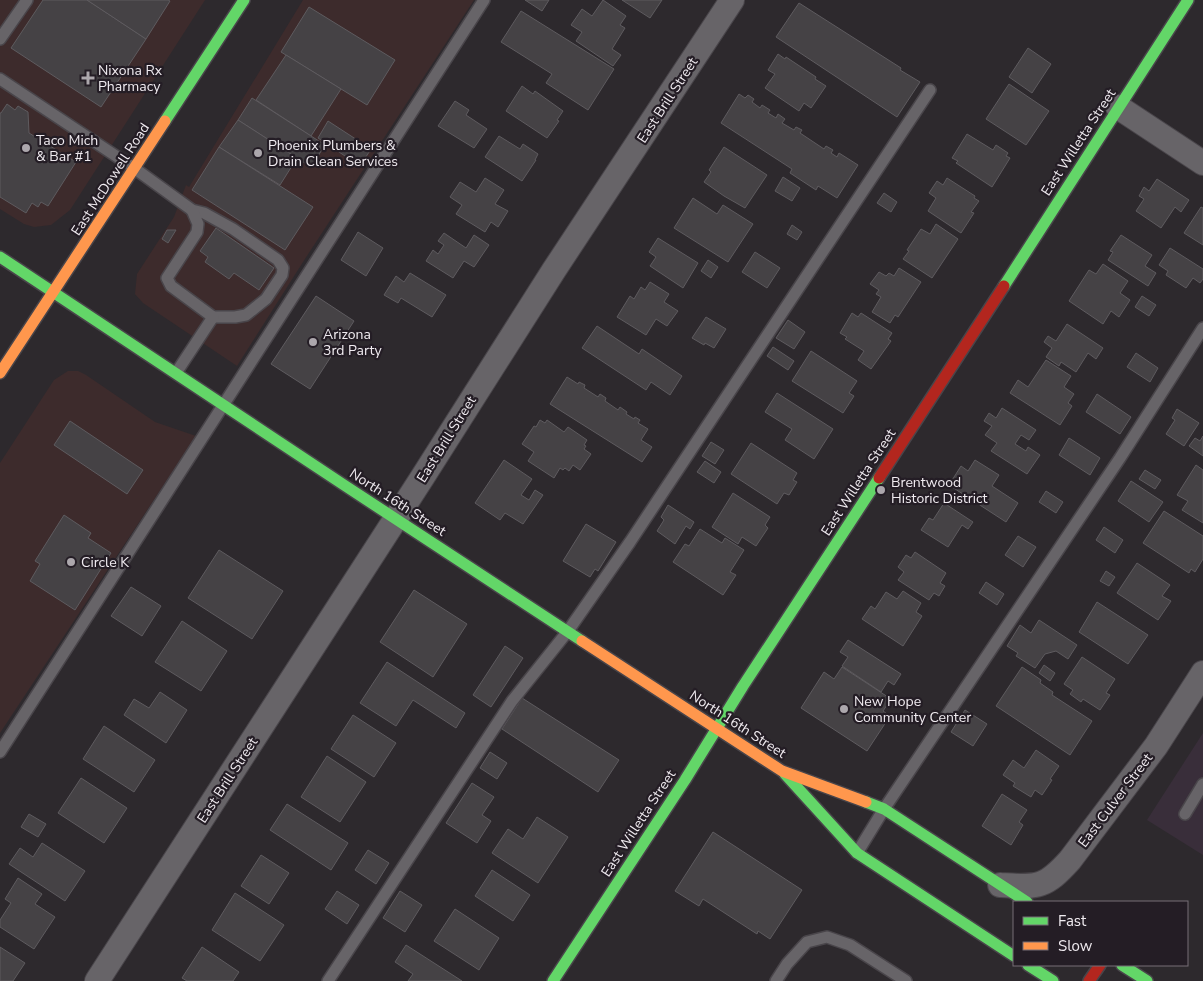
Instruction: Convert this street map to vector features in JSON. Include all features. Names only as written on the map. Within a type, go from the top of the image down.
[{"type":"main road","name":"East McDowell Road","points":[[0,373],[244,0]]},
{"type":"main road","name":"East Willetta Street","points":[[553,981],[685,780],[743,686],[989,310],[1188,0]]},
{"type":"main road","name":"North 16th Street","points":[[0,257],[782,771],[884,809],[1025,901]]},
{"type":"main road","name":"North 16th Street","points":[[782,771],[857,853],[1013,955]]},
{"type":"main road","points":[[1030,966],[1053,981]]},
{"type":"main road","points":[[1089,981],[1099,966]]},
{"type":"main road","points":[[1124,966],[1145,980]]},
{"type":"street","name":"East Brill Street","points":[[97,981],[544,286],[732,0]]},
{"type":"street","points":[[1118,107],[1203,163]]},
{"type":"street","name":"East Culver Street","points":[[1000,885],[1039,885],[1058,872],[1070,860],[1156,746],[1202,675]]},
{"type":"lane","points":[[0,39],[27,0]]},
{"type":"lane","points":[[0,752],[484,0]]},
{"type":"lane","points":[[0,79],[134,168],[192,210],[204,213],[233,229],[278,260],[283,268],[282,275],[266,299],[246,315],[212,317],[171,286],[167,278],[197,232],[198,224],[192,210]]},
{"type":"lane","points":[[328,981],[512,701],[568,631],[630,542],[930,90]]},
{"type":"lane","points":[[176,373],[212,317]]},
{"type":"lane","points":[[857,853],[884,809],[1120,458],[1203,328]]},
{"type":"lane","points":[[1185,814],[1203,784]]},
{"type":"lane","points":[[776,981],[787,964],[807,942],[827,937],[850,945],[906,981]]},
{"type":"shaded area","points":[[0,0],[205,0],[70,210],[51,225],[34,227],[24,224],[0,209]]},
{"type":"shaded area","points":[[303,0],[474,0],[237,366],[143,303],[135,294],[137,274],[174,217],[186,185],[189,187]]},
{"type":"shaded area","points":[[68,371],[78,371],[86,375],[155,422],[196,436],[0,733],[0,463],[54,380]]},
{"type":"shaded area","points":[[1203,733],[1203,855],[1147,820]]},
{"type":"building","name":"Nixona Rx Pharmacy","points":[[43,0],[87,0],[146,39],[101,107],[11,48]]},
{"type":"building","points":[[87,0],[168,0],[170,1],[146,39]]},
{"type":"building","points":[[525,0],[549,0],[542,11]]},
{"type":"building","points":[[603,0],[626,16],[620,25],[625,28],[612,49],[621,55],[613,66],[576,41],[582,32],[571,25],[582,9],[592,16]]},
{"type":"building","points":[[622,0],[662,0],[650,18]]},
{"type":"building","points":[[799,3],[920,82],[897,117],[776,37]]},
{"type":"building","points":[[309,7],[395,60],[367,105],[281,52]]},
{"type":"building","points":[[521,11],[614,69],[588,110],[546,83],[552,74],[501,42]]},
{"type":"building","points":[[1028,48],[1051,64],[1032,93],[1009,77]]},
{"type":"building","points":[[778,54],[785,59],[786,57],[816,77],[815,79],[826,86],[811,108],[804,103],[799,111],[765,88],[775,74],[768,70]]},
{"type":"building","points":[[286,55],[341,89],[311,136],[256,100]]},
{"type":"building","points":[[1009,84],[1049,111],[1026,145],[986,119]]},
{"type":"building","points":[[522,86],[533,94],[535,91],[563,111],[557,120],[559,121],[547,138],[506,111]]},
{"type":"building","points":[[739,94],[745,98],[748,95],[754,99],[752,102],[760,108],[762,105],[770,110],[768,113],[776,118],[778,114],[785,119],[782,123],[794,130],[796,127],[802,130],[800,133],[824,149],[826,146],[833,150],[831,153],[837,157],[839,153],[858,165],[837,198],[818,186],[816,190],[790,173],[792,169],[721,123]]},
{"type":"building","points":[[252,98],[325,145],[311,167],[238,120]]},
{"type":"building","points":[[455,101],[469,110],[466,115],[487,129],[474,148],[438,126]]},
{"type":"building","name":"Taco Mich & Bar #1","points":[[7,104],[15,110],[18,106],[28,112],[29,133],[76,162],[48,206],[41,202],[38,207],[32,203],[26,213],[0,197],[0,113]]},
{"type":"building","name":"Phoenix Plumbers & Drain Clean Services","points":[[238,120],[297,158],[280,185],[219,147]]},
{"type":"building","points":[[328,121],[371,149],[360,166],[318,138]]},
{"type":"building","points":[[967,134],[993,150],[996,145],[1008,153],[1006,156],[1010,158],[992,187],[956,163],[958,161],[952,158]]},
{"type":"building","points":[[499,136],[520,149],[523,144],[538,154],[522,181],[485,157]]},
{"type":"building","points":[[219,147],[313,207],[285,250],[192,190]]},
{"type":"building","points":[[724,147],[767,175],[745,208],[704,182],[711,172],[709,170]]},
{"type":"building","points":[[783,177],[800,188],[792,201],[775,191]]},
{"type":"building","points":[[485,178],[504,190],[495,204],[508,211],[498,227],[491,222],[485,232],[456,214],[462,205],[450,197],[460,182],[476,192]]},
{"type":"building","points":[[947,178],[975,196],[974,198],[979,201],[971,212],[974,213],[961,233],[928,211],[936,198],[929,193],[937,181],[943,185]]},
{"type":"building","points":[[1157,179],[1189,200],[1181,212],[1175,207],[1161,228],[1136,211],[1144,199],[1139,196],[1144,187],[1149,191]]},
{"type":"building","points":[[884,193],[897,202],[891,212],[877,203]]},
{"type":"building","points":[[693,198],[717,214],[723,205],[753,224],[728,262],[674,228]]},
{"type":"building","points":[[1201,207],[1203,208],[1203,245],[1184,233]]},
{"type":"building","points":[[936,224],[958,239],[932,278],[903,259],[921,229],[930,234]]},
{"type":"building","points":[[792,225],[802,232],[797,240],[787,234]]},
{"type":"building","points":[[216,228],[274,268],[259,290],[234,273],[229,279],[205,262],[208,257],[200,251]]},
{"type":"building","points":[[167,230],[176,230],[168,243],[162,239]]},
{"type":"building","points":[[358,232],[383,248],[366,276],[341,260]]},
{"type":"building","points":[[444,233],[466,248],[474,235],[489,245],[474,267],[464,261],[453,278],[426,261],[433,250],[438,254],[444,245],[438,241]]},
{"type":"building","points":[[1121,235],[1152,255],[1145,266],[1156,273],[1148,286],[1108,260],[1113,252],[1110,251]]},
{"type":"building","points":[[658,238],[698,263],[683,288],[650,266],[656,257],[649,252]]},
{"type":"building","points":[[1170,248],[1203,269],[1203,279],[1200,283],[1193,278],[1186,288],[1166,275],[1168,271],[1159,265]]},
{"type":"building","points":[[755,252],[780,268],[767,288],[742,272]]},
{"type":"building","points":[[708,260],[718,267],[711,278],[701,271]]},
{"type":"building","points":[[1103,264],[1128,281],[1120,293],[1130,300],[1119,317],[1111,311],[1103,324],[1069,301],[1089,270],[1096,274]]},
{"type":"building","points":[[899,268],[921,282],[898,317],[895,315],[890,323],[872,312],[881,297],[876,294],[879,290],[870,284],[879,272],[886,276],[889,273],[894,276]]},
{"type":"building","points":[[410,273],[446,295],[432,317],[401,298],[398,303],[384,295],[396,276],[404,282]]},
{"type":"building","points":[[650,282],[669,294],[664,302],[678,311],[667,326],[656,319],[646,335],[617,317],[630,296],[634,299],[641,287],[645,290]]},
{"type":"building","name":"Arizona 3rd Party","points":[[316,296],[354,321],[310,389],[271,364]]},
{"type":"building","points":[[1142,296],[1156,305],[1149,316],[1135,307]]},
{"type":"building","points":[[852,313],[858,317],[861,313],[892,333],[888,339],[891,341],[871,369],[858,360],[864,351],[845,339],[847,337],[840,333]]},
{"type":"building","points":[[706,317],[726,329],[714,348],[692,338]]},
{"type":"building","points":[[788,320],[805,332],[794,349],[776,338]]},
{"type":"building","points":[[1067,324],[1103,348],[1096,359],[1088,353],[1076,372],[1061,362],[1059,366],[1046,357],[1052,348],[1044,342],[1048,336],[1056,341]]},
{"type":"building","points":[[597,326],[639,354],[642,349],[682,376],[670,395],[651,382],[646,390],[582,348]]},
{"type":"building","points":[[773,347],[794,361],[788,370],[767,356]]},
{"type":"building","points":[[811,351],[857,381],[849,393],[854,396],[843,413],[792,381]]},
{"type":"building","points":[[1136,353],[1158,368],[1150,382],[1127,367]]},
{"type":"building","points":[[1046,360],[1071,376],[1064,387],[1074,394],[1068,403],[1072,406],[1060,425],[1010,393],[1018,380],[1028,387]]},
{"type":"building","points":[[567,377],[578,384],[579,382],[585,385],[584,388],[598,397],[600,394],[606,398],[605,401],[618,410],[620,407],[634,419],[635,417],[640,420],[638,423],[648,429],[641,440],[652,447],[642,462],[550,404]]},
{"type":"building","points":[[777,393],[833,429],[814,459],[785,440],[792,429],[765,412]]},
{"type":"building","points":[[1097,394],[1131,417],[1120,434],[1086,412]]},
{"type":"building","points":[[1002,408],[1036,430],[1029,440],[1021,435],[1015,444],[1026,451],[1028,447],[1040,455],[1027,474],[991,451],[997,443],[985,435],[992,426],[984,421],[989,413],[996,418]]},
{"type":"building","points":[[1177,409],[1199,423],[1184,446],[1166,434],[1175,420],[1172,418]]},
{"type":"building","points":[[540,420],[545,423],[547,420],[564,432],[568,427],[587,440],[584,449],[591,454],[580,470],[573,465],[569,471],[565,468],[563,470],[560,468],[554,478],[528,461],[534,452],[522,444]]},
{"type":"building","points":[[70,421],[143,470],[127,494],[54,445]]},
{"type":"building","points":[[1203,436],[1203,456],[1189,446],[1195,438],[1200,441]]},
{"type":"building","points":[[1069,438],[1100,458],[1090,475],[1059,455]]},
{"type":"building","points":[[711,442],[724,450],[715,464],[702,456]]},
{"type":"building","points":[[751,443],[797,473],[793,480],[797,482],[789,495],[784,493],[777,504],[731,474]]},
{"type":"building","points":[[504,460],[532,479],[521,495],[529,500],[535,490],[543,495],[523,524],[505,513],[500,520],[475,503]]},
{"type":"building","points":[[975,460],[999,475],[992,486],[1018,503],[1006,522],[949,485],[961,466],[968,471]]},
{"type":"building","points":[[705,461],[721,472],[714,483],[697,472]]},
{"type":"building","points":[[1196,465],[1203,470],[1203,523],[1182,510],[1188,501],[1177,495]]},
{"type":"building","points":[[1145,470],[1161,480],[1155,489],[1139,479]]},
{"type":"building","points":[[1131,481],[1163,502],[1149,522],[1118,501]]},
{"type":"building","points":[[1046,491],[1063,502],[1056,513],[1039,502]]},
{"type":"building","points":[[733,493],[770,517],[765,525],[768,528],[756,546],[742,537],[738,544],[712,527]]},
{"type":"building","points":[[944,503],[973,522],[968,529],[962,525],[948,547],[921,530],[929,518],[933,520]]},
{"type":"building","points":[[668,505],[694,522],[690,529],[686,526],[675,544],[657,531],[664,520],[661,517]]},
{"type":"building","points":[[1164,511],[1203,536],[1203,559],[1195,572],[1191,569],[1189,573],[1143,543]]},
{"type":"building","name":"Circle K","points":[[64,515],[91,533],[88,538],[111,553],[75,610],[30,581],[40,564],[35,561]]},
{"type":"building","points":[[586,524],[616,542],[598,571],[595,569],[590,577],[563,561]]},
{"type":"building","points":[[1104,527],[1123,540],[1115,553],[1096,540]]},
{"type":"building","points":[[700,529],[722,543],[725,538],[744,550],[730,572],[736,575],[723,595],[673,562],[685,544],[689,546]]},
{"type":"building","points":[[1018,536],[1036,547],[1023,567],[1005,555]]},
{"type":"building","points":[[219,550],[283,591],[252,639],[188,598]]},
{"type":"building","points":[[915,552],[946,573],[940,583],[945,586],[939,596],[934,593],[929,600],[898,580],[904,572],[898,567],[906,555],[911,558]]},
{"type":"building","points":[[1137,563],[1170,585],[1162,596],[1171,601],[1158,620],[1117,593]]},
{"type":"building","points":[[1106,571],[1115,577],[1109,586],[1100,581]]},
{"type":"building","points":[[986,582],[1004,594],[997,605],[979,593]]},
{"type":"building","points":[[131,587],[161,606],[142,636],[111,616]]},
{"type":"building","points":[[414,590],[467,624],[433,677],[380,642]]},
{"type":"building","points":[[903,591],[921,603],[916,612],[922,616],[903,646],[862,619],[871,606],[875,609],[886,592],[897,599]]},
{"type":"building","points":[[1097,602],[1148,635],[1128,664],[1079,632]]},
{"type":"building","points":[[1039,620],[1077,645],[1068,659],[1056,651],[1045,654],[1035,668],[1016,656],[1018,653],[1007,646],[1020,625],[1031,633]]},
{"type":"building","points":[[182,621],[227,651],[201,691],[155,662]]},
{"type":"building","points":[[848,640],[901,674],[894,685],[888,681],[881,692],[842,666],[848,657],[840,652]]},
{"type":"building","points":[[505,646],[523,658],[491,707],[473,695]]},
{"type":"building","points":[[1082,657],[1115,679],[1106,693],[1110,695],[1100,710],[1083,699],[1081,702],[1070,694],[1073,690],[1064,684]]},
{"type":"building","points":[[387,662],[465,713],[456,728],[413,700],[396,726],[360,703]]},
{"type":"building","points":[[1044,665],[1055,673],[1050,681],[1039,673]]},
{"type":"building","name":"New Hope Community Center","points":[[842,667],[891,699],[883,711],[890,716],[867,751],[801,708],[824,672],[834,679]]},
{"type":"building","points":[[1022,667],[1041,680],[1040,683],[1053,692],[1052,695],[1092,721],[1070,755],[996,706]]},
{"type":"building","points":[[160,692],[187,710],[166,743],[124,715],[134,699],[149,708]]},
{"type":"building","points":[[522,698],[619,760],[598,792],[502,729]]},
{"type":"building","points":[[965,710],[987,724],[973,746],[951,732]]},
{"type":"building","points":[[353,715],[396,743],[374,777],[331,749]]},
{"type":"building","points":[[104,726],[155,760],[134,792],[83,759]]},
{"type":"building","points":[[1036,750],[1059,766],[1042,795],[1035,790],[1031,797],[1013,786],[1015,783],[1003,775],[1013,760],[1024,768]]},
{"type":"building","points":[[490,752],[507,763],[497,779],[480,768]]},
{"type":"building","points":[[327,756],[366,782],[340,822],[301,797]]},
{"type":"building","points":[[81,778],[127,808],[104,843],[58,813]]},
{"type":"building","points":[[472,783],[494,797],[482,815],[491,821],[477,843],[446,823]]},
{"type":"building","points":[[1002,794],[1027,810],[1019,822],[1023,825],[1011,845],[982,826]]},
{"type":"building","points":[[287,804],[348,843],[331,870],[270,830]]},
{"type":"building","points":[[29,814],[46,824],[38,837],[21,827]]},
{"type":"building","points":[[537,817],[568,837],[538,883],[492,853],[508,829],[523,839]]},
{"type":"building","points":[[713,832],[802,890],[770,939],[758,931],[757,934],[703,899],[699,906],[675,891]]},
{"type":"building","points":[[42,843],[85,871],[65,901],[9,864],[20,848],[33,857]]},
{"type":"building","points":[[368,850],[389,863],[376,884],[355,870]]},
{"type":"building","points":[[261,855],[289,873],[269,904],[241,886]]},
{"type":"building","points":[[492,870],[530,895],[513,921],[475,896]]},
{"type":"building","points":[[18,878],[42,894],[35,904],[55,917],[34,949],[0,927],[0,920],[11,903],[5,899]]},
{"type":"building","points":[[337,891],[359,905],[347,924],[325,909]]},
{"type":"building","points":[[400,891],[422,905],[405,932],[383,918]]},
{"type":"building","points":[[235,893],[284,925],[260,961],[212,930]]},
{"type":"building","points":[[455,909],[499,938],[479,970],[434,941]]},
{"type":"building","points":[[406,945],[462,981],[408,981],[413,974],[395,962]]},
{"type":"building","points":[[0,947],[25,963],[13,981],[0,981]]},
{"type":"building","points":[[202,947],[239,972],[233,981],[187,981],[182,978]]},
{"type":"traffic: fast","points":[[165,121],[244,0]]},
{"type":"traffic: fast","points":[[1004,286],[1188,0]]},
{"type":"traffic: fast","points":[[0,257],[582,641]]},
{"type":"traffic: fast","points":[[553,981],[879,478]]},
{"type":"traffic: fast","points":[[785,774],[857,853],[1013,955]]},
{"type":"traffic: fast","points":[[866,802],[884,809],[1025,901]]},
{"type":"traffic: fast","points":[[1030,966],[1053,981]]},
{"type":"traffic: fast","points":[[1124,966],[1147,981]]},
{"type":"traffic: slow","points":[[0,373],[165,121]]},
{"type":"traffic: slow","points":[[582,641],[782,771],[866,802]]},
{"type":"traffic: jam","points":[[879,478],[1004,286]]},
{"type":"traffic: jam","points":[[1089,981],[1099,966]]},
{"type":"place","name":"Nixona Rx Pharmacy","points":[[88,78]]},
{"type":"place","name":"Taco Mich & Bar #1","points":[[26,148]]},
{"type":"place","name":"Phoenix Plumbers & Drain Clean Services","points":[[258,153]]},
{"type":"place","name":"Arizona 3rd Party","points":[[313,342]]},
{"type":"place","name":"Brentwood Historic District","points":[[881,490]]},
{"type":"place","name":"Circle K","points":[[71,562]]},
{"type":"place","name":"New Hope Community Center","points":[[844,709]]}]
